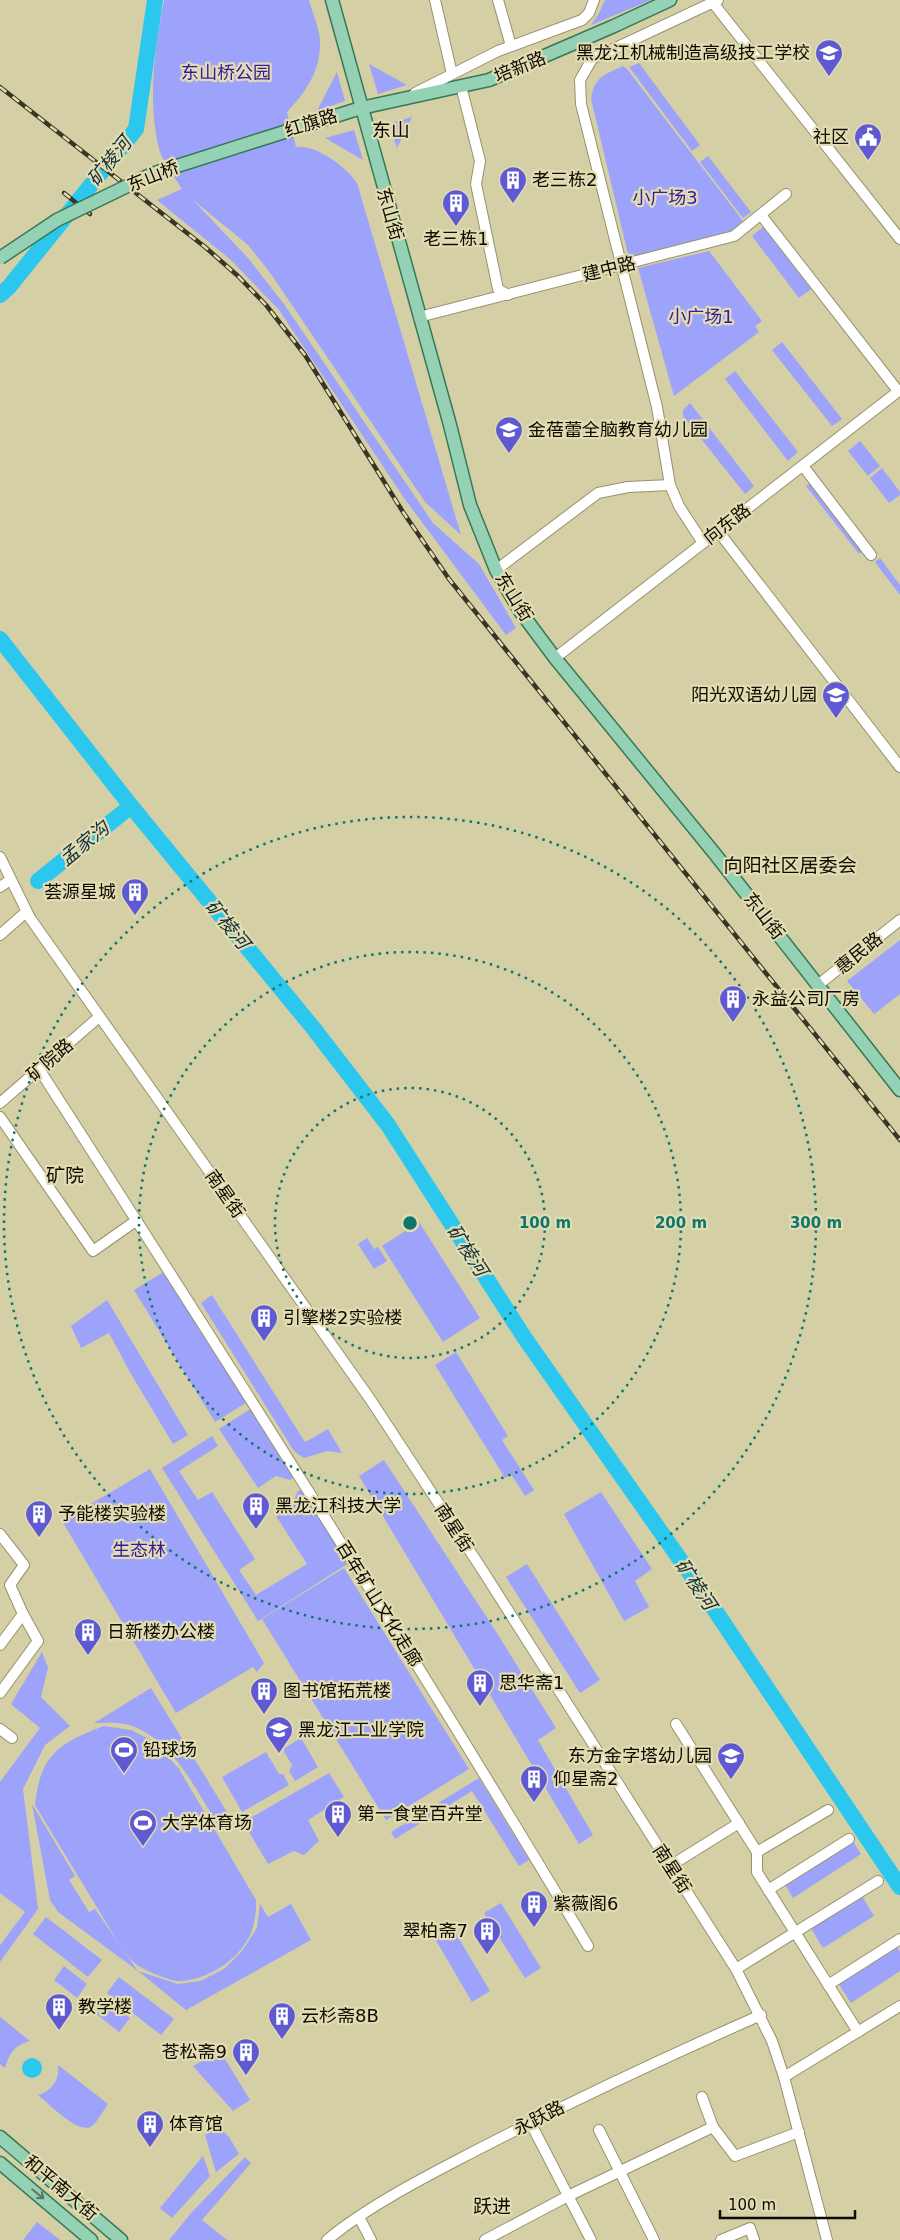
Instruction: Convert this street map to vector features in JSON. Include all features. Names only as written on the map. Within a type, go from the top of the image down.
[{"type":"main road","name":"东山街","points":[[332,0],[470,505],[496,570],[520,611],[555,658],[715,854],[900,1090]]},
{"type":"main road","name":"培新路","points":[[361,108],[489,80],[520,68],[670,0]]},
{"type":"main road","name":"红旗路","points":[[262,139],[361,108]]},
{"type":"main road","name":"东山桥","points":[[0,258],[57,220],[152,174],[262,139]]},
{"type":"main road","name":"和平南大街","points":[[0,2137],[121,2240]]},
{"type":"main road","name":"和平南大街","points":[[0,2163],[91,2240]]},
{"type":"street","points":[[435,0],[452,74]]},
{"type":"street","points":[[498,0],[511,46]]},
{"type":"street","points":[[405,98],[511,46],[582,20],[589,13],[594,0]]},
{"type":"street","points":[[703,543],[679,506],[670,485],[657,407],[581,104],[580,80],[592,59],[716,1],[900,239]]},
{"type":"street","points":[[461,86],[480,161],[476,184],[498,289],[508,295]]},
{"type":"street","name":"建中路","points":[[419,317],[734,236],[786,194]]},
{"type":"street","points":[[761,214],[899,391]]},
{"type":"street","name":"向东路","points":[[555,658],[899,391]]},
{"type":"street","points":[[803,466],[871,555]]},
{"type":"street","points":[[496,570],[598,493],[628,487],[670,485]]},
{"type":"street","points":[[718,531],[900,767]]},
{"type":"street","name":"南星街","points":[[0,857],[26,912],[99,1018],[370,1399],[483,1571],[736,1969],[772,2040],[784,2076],[827,2240]]},
{"type":"street","points":[[0,887],[10,880]]},
{"type":"street","points":[[0,934],[26,912]]},
{"type":"street","name":"惠民路","points":[[818,986],[900,920]]},
{"type":"street","name":"矿院路","points":[[0,1103],[99,1018]]},
{"type":"street","name":"百年矿山文化走廊","points":[[39,1069],[166,1265],[426,1679],[588,1946]]},
{"type":"street","points":[[0,1117],[93,1251],[137,1220]]},
{"type":"street","points":[[0,1534],[24,1565],[10,1585],[38,1641],[0,1693]]},
{"type":"street","points":[[0,1645],[23,1614]]},
{"type":"street","points":[[676,1724],[758,1852],[757,1872],[858,2032]]},
{"type":"street","points":[[0,1729],[12,1738]]},
{"type":"street","points":[[758,1852],[828,1810]]},
{"type":"street","points":[[670,1866],[739,1823]]},
{"type":"street","points":[[768,1890],[848,1838]]},
{"type":"street","points":[[736,1969],[878,1881]]},
{"type":"street","points":[[828,1985],[900,1939]]},
{"type":"street","points":[[784,2076],[900,2006]]},
{"type":"street","name":"永跃路","points":[[327,2240],[359,2218],[426,2178],[530,2122],[642,2068],[761,2015]]},
{"type":"street","points":[[702,2097],[714,2128],[735,2156],[799,2132]]},
{"type":"street","points":[[530,2122],[591,2240]]},
{"type":"street","points":[[485,2240],[619,2171],[714,2128]]},
{"type":"street","points":[[598,2130],[654,2240]]},
{"type":"street","points":[[359,2218],[371,2240]]},
{"type":"street","points":[[721,2240],[750,2228],[754,2240]]},
{"type":"green space","name":"东山桥公园","points":[[164,0],[309,0],[319,34],[320,45],[317,64],[310,82],[287,112],[296,147],[313,149],[330,158],[352,176],[357,183],[461,535],[425,502],[271,274],[248,245],[193,200],[248,258],[284,304],[433,523],[479,564],[516,628],[506,635],[404,498],[279,310],[231,260],[157,200],[182,189],[166,165],[159,149],[153,112],[155,56]]},
{"type":"green space","points":[[605,0],[651,0],[591,25]]},
{"type":"green space","points":[[639,63],[700,145],[692,151],[629,67]]},
{"type":"green space","points":[[369,64],[407,85],[378,94]]},
{"type":"green space","name":"小广场3","points":[[623,66],[743,221],[731,231],[633,257],[628,254],[591,99],[597,81]]},
{"type":"green space","points":[[337,72],[345,101],[317,111]]},
{"type":"green space","points":[[412,117],[397,148],[389,124]]},
{"type":"green space","points":[[354,130],[363,160],[325,138]]},
{"type":"green space","points":[[708,156],[751,212],[743,218],[700,162]]},
{"type":"green space","points":[[763,227],[811,289],[799,298],[752,236]]},
{"type":"green space","name":"小广场1","points":[[709,251],[762,321],[755,326],[759,332],[674,396],[638,268]]},
{"type":"green space","points":[[782,342],[842,419],[832,426],[772,350]]},
{"type":"green space","points":[[735,371],[798,452],[788,461],[725,379]]},
{"type":"green space","points":[[690,403],[754,486],[745,494],[683,416],[683,410]]},
{"type":"green space","points":[[860,441],[880,466],[868,476],[848,451]]},
{"type":"green space","points":[[882,468],[900,492],[900,495],[889,503],[870,478]]},
{"type":"green space","points":[[812,482],[864,550],[859,554],[806,486]]},
{"type":"green space","points":[[880,558],[900,585],[900,595],[875,562]]},
{"type":"green space","points":[[900,940],[900,994],[874,1014],[847,981]]},
{"type":"green space","points":[[419,1222],[480,1318],[443,1342],[382,1246]]},
{"type":"green space","points":[[367,1238],[374,1249],[378,1247],[387,1261],[374,1269],[358,1244]]},
{"type":"green space","points":[[167,1270],[249,1401],[215,1422],[134,1290]]},
{"type":"green space","points":[[212,1295],[305,1442],[328,1429],[342,1453],[327,1451],[304,1458],[294,1451],[201,1303]]},
{"type":"green space","points":[[107,1300],[188,1435],[173,1444],[109,1333],[81,1348],[71,1326]]},
{"type":"green space","points":[[456,1352],[508,1436],[502,1440],[534,1490],[525,1496],[511,1474],[505,1478],[435,1365]]},
{"type":"green space","points":[[252,1408],[295,1477],[290,1480],[276,1476],[258,1488],[219,1429]]},
{"type":"green space","points":[[212,1436],[218,1446],[179,1471],[198,1500],[212,1492],[255,1559],[239,1570],[256,1595],[307,1564],[276,1516],[293,1505],[297,1492],[302,1489],[349,1563],[258,1621],[162,1468]]},
{"type":"green space","points":[[384,1460],[495,1630],[556,1728],[538,1740],[593,1835],[579,1844],[359,1476]]},
{"type":"green space","name":"生态林","points":[[150,1469],[264,1663],[257,1672],[253,1667],[176,1713],[62,1521]]},
{"type":"green space","points":[[601,1492],[652,1569],[635,1581],[649,1607],[624,1621],[564,1514]]},
{"type":"green space","points":[[527,1564],[600,1680],[580,1693],[506,1577]]},
{"type":"green space","points":[[344,1568],[469,1769],[386,1820],[262,1619]]},
{"type":"green space","points":[[42,1652],[48,1668],[41,1697],[70,1726],[45,1745],[23,1789],[38,1909],[0,1962],[0,1945],[25,1912],[0,1893],[0,1782],[40,1728],[11,1704]]},
{"type":"green space","points":[[151,1688],[230,1817],[218,1825],[184,1770],[174,1757],[151,1736],[126,1724],[94,1723]]},
{"type":"green space","name":"大学体育场","points":[[104,1726],[131,1730],[155,1742],[179,1769],[256,1900],[254,1923],[244,1945],[226,1964],[215,1971],[191,1980],[175,1981],[150,1972],[132,1960],[121,1947],[35,1805],[42,1774],[54,1753],[75,1738]]},
{"type":"green space","points":[[301,1738],[318,1767],[295,1781],[289,1771],[292,1765],[284,1752],[285,1748]]},
{"type":"green space","points":[[266,1752],[279,1774],[283,1774],[289,1785],[242,1812],[222,1777]]},
{"type":"green space","points":[[329,1773],[344,1797],[308,1820],[319,1841],[304,1855],[294,1851],[268,1864],[243,1822]]},
{"type":"green space","points":[[479,1778],[529,1860],[519,1866],[472,1791],[395,1839],[391,1832]]},
{"type":"green space","points":[[32,1804],[75,1876],[69,1880],[89,1912],[95,1909],[138,1971],[58,1912],[50,1900]]},
{"type":"green space","points":[[852,1840],[861,1854],[793,1898],[784,1883]]},
{"type":"green space","points":[[862,1896],[874,1916],[823,1948],[811,1928]]},
{"type":"green space","points":[[501,1903],[541,1968],[525,1978],[484,1913]]},
{"type":"green space","points":[[260,1904],[268,1917],[291,1904],[311,1940],[186,2010],[138,1971],[178,1984],[200,1981],[224,1969],[242,1951],[257,1928]]},
{"type":"green space","points":[[46,1917],[102,1960],[88,1977],[33,1934]]},
{"type":"green space","points":[[452,1927],[490,1991],[472,2002],[434,1937]]},
{"type":"green space","points":[[896,1945],[900,1952],[900,1971],[851,2003],[838,1983]]},
{"type":"green space","points":[[64,1966],[87,1984],[77,1998],[54,1980]]},
{"type":"green space","points":[[119,1977],[174,2019],[161,2035],[107,1993]]},
{"type":"green space","points":[[106,1999],[130,2018],[119,2032],[94,2012]]},
{"type":"green space","points":[[0,2017],[30,2041],[13,2050],[5,2068],[0,2064]]},
{"type":"green space","points":[[220,2051],[250,2100],[233,2111],[193,2066]]},
{"type":"green space","points":[[58,2065],[108,2104],[92,2126],[87,2128],[72,2123],[38,2095],[47,2091],[54,2084],[58,2075]]},
{"type":"green space","points":[[218,2127],[229,2137],[239,2154],[216,2172],[205,2135]]},
{"type":"green space","points":[[203,2156],[210,2176],[172,2218],[160,2208]]},
{"type":"green space","points":[[245,2157],[251,2163],[202,2220],[227,2240],[169,2240],[192,2212]]},
{"type":"green space","points":[[37,2222],[60,2240],[23,2240]]},
{"type":"shaded area","points":[[32,2058],[39,2061],[42,2068],[39,2075],[32,2078],[25,2075],[22,2068],[25,2061]]},
{"type":"waterway","name":"矿棱河","points":[[0,295],[9,287],[136,129],[155,0]]},
{"type":"waterway","name":"矿棱河","points":[[0,639],[131,806],[314,1029],[388,1125],[524,1337],[698,1585],[900,1887]]},
{"type":"waterway","name":"孟家沟","points":[[38,881],[131,806]]},
{"type":"railway","points":[[0,87],[205,247],[238,276],[266,305],[305,355],[403,512],[449,579],[900,1140]]},
{"type":"railway","points":[[64,193],[90,214]]},
{"type":"place","name":"黑龙江机械制造高级技工学校","points":[[829,77]]},
{"type":"place","name":"社区","points":[[868,161]]},
{"type":"place","name":"老三栋2","points":[[513,204]]},
{"type":"place","name":"老三栋1","points":[[456,227]]},
{"type":"place","name":"金蓓蕾全脑教育幼儿园","points":[[509,454]]},
{"type":"place","name":"阳光双语幼儿园","points":[[836,719]]},
{"type":"place","name":"荟源星城","points":[[135,916]]},
{"type":"place","name":"永益公司厂房","points":[[733,1023]]},
{"type":"place","name":"引擎楼2实验楼","points":[[264,1342]]},
{"type":"place","name":"黑龙江科技大学","points":[[256,1530]]},
{"type":"place","name":"予能楼实验楼","points":[[39,1538]]},
{"type":"place","name":"日新楼办公楼","points":[[88,1656]]},
{"type":"place","name":"思华斋1","points":[[480,1707]]},
{"type":"place","name":"图书馆拓荒楼","points":[[264,1715]]},
{"type":"place","name":"黑龙江工业学院","points":[[279,1754]]},
{"type":"place","name":"铅球场","points":[[124,1774]]},
{"type":"place","name":"东方金字塔幼儿园","points":[[731,1780]]},
{"type":"place","name":"仰星斋2","points":[[534,1803]]},
{"type":"place","name":"第一食堂百卉堂","points":[[338,1838]]},
{"type":"place","name":"大学体育场","points":[[143,1847]]},
{"type":"place","name":"紫薇阁6","points":[[534,1928]]},
{"type":"place","name":"翠柏斋7","points":[[487,1955]]},
{"type":"place","name":"教学楼","points":[[59,2031]]},
{"type":"place","name":"云杉斋8B","points":[[282,2040]]},
{"type":"place","name":"苍松斋9","points":[[246,2076]]},
{"type":"place","name":"体育馆","points":[[150,2148]]},
{"type":"district","name":"东山","points":[[391,130]]},
{"type":"district","name":"向阳社区居委会","points":[[790,865]]},
{"type":"district","name":"矿院","points":[[65,1175]]},
{"type":"district","name":"跃进","points":[[492,2206]]}]
